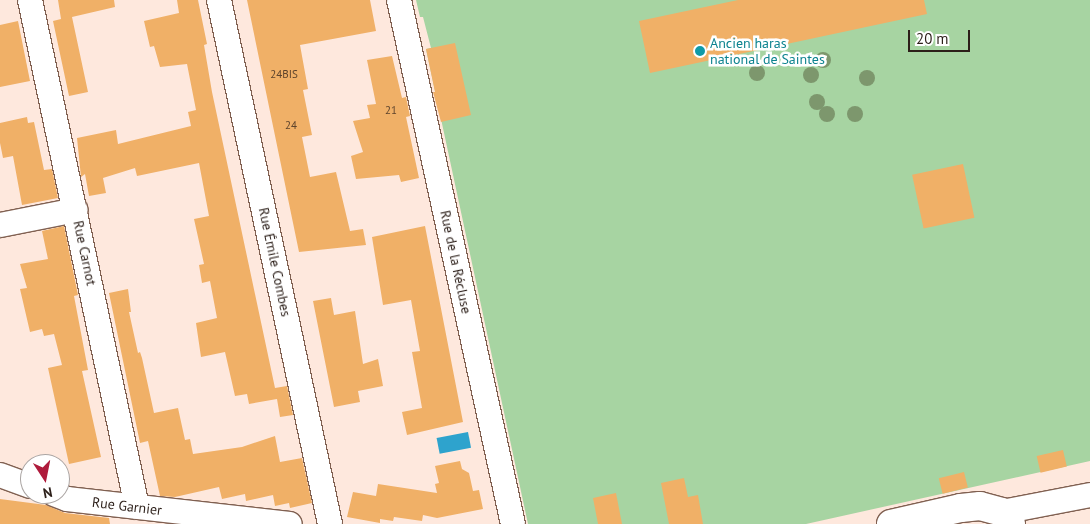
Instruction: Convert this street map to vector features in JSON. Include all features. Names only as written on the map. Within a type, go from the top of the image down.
[{"type":"main road","points":[[891,524],[961,508],[980,506],[1007,518]]},
{"type":"street","name":"Rue Carnot","points":[[30,0],[76,210],[137,507]]},
{"type":"street","name":"Rue Émile Combes","points":[[219,0],[330,524]]},
{"type":"street","name":"Rue de la Récluse","points":[[400,0],[513,524]]},
{"type":"street","points":[[0,225],[76,210]]},
{"type":"street","points":[[0,475],[20,482]]},
{"type":"street","points":[[1007,518],[1090,494]]},
{"type":"street","name":"Rue Garnier","points":[[70,499],[290,524]]},
{"type":"green space","points":[[416,0],[1090,0],[1090,461],[806,524],[528,524],[426,49],[431,48],[423,17],[420,17]]},
{"type":"water","points":[[468,432],[471,448],[440,454],[437,438]]},
{"type":"building","points":[[58,0],[114,0],[115,7],[72,17],[88,92],[69,96],[53,21],[61,19]]},
{"type":"building","points":[[177,0],[198,0],[207,44],[204,45],[212,92],[275,388],[287,386],[293,415],[280,417],[277,399],[249,404],[247,394],[235,396],[225,352],[201,357],[196,323],[217,318],[210,281],[202,283],[199,265],[204,264],[194,219],[209,216],[199,163],[137,176],[135,168],[103,178],[106,193],[89,196],[85,174],[81,177],[77,138],[116,130],[118,144],[191,126],[188,112],[196,110],[187,64],[160,67],[154,46],[150,47],[144,21],[179,13]]},
{"type":"building","points":[[247,0],[370,0],[376,31],[300,45],[308,89],[303,90],[312,135],[302,137],[310,177],[336,172],[350,231],[363,229],[366,245],[299,252]]},
{"type":"building","name":"Ancien haras national de Saintes","points":[[738,0],[924,0],[927,14],[650,73],[639,21]]},
{"type":"building","points":[[18,21],[30,81],[0,87],[0,25]]},
{"type":"building","points":[[455,43],[471,115],[441,122],[433,92],[435,92],[426,49]]},
{"type":"building","points":[[392,56],[402,98],[406,97],[410,116],[406,117],[419,178],[401,182],[399,175],[356,179],[351,156],[363,152],[353,121],[370,118],[367,105],[376,104],[367,60]]},
{"type":"building","points":[[27,117],[28,123],[34,122],[44,170],[52,169],[58,198],[22,205],[13,156],[3,158],[0,143],[0,123]]},
{"type":"building","points":[[963,164],[974,218],[924,229],[912,175]]},
{"type":"building","points":[[64,226],[78,295],[74,296],[88,370],[82,371],[101,457],[70,464],[70,454],[67,454],[48,368],[62,365],[54,334],[44,336],[42,329],[30,332],[20,289],[27,288],[20,264],[48,259],[42,231]]},
{"type":"building","points":[[425,226],[463,422],[407,435],[402,412],[422,408],[412,352],[420,351],[411,300],[383,305],[372,237]]},
{"type":"building","points":[[128,289],[131,312],[129,312],[138,353],[140,352],[142,358],[154,413],[178,408],[185,440],[190,439],[193,454],[242,447],[275,436],[280,462],[302,458],[312,503],[290,508],[289,503],[275,506],[273,495],[246,501],[245,494],[222,499],[219,487],[175,497],[160,496],[148,441],[140,443],[109,293]]},
{"type":"building","points":[[331,298],[334,315],[355,311],[363,364],[378,359],[383,386],[358,391],[360,402],[334,407],[313,301]]},
{"type":"building","points":[[1063,450],[1067,467],[1041,473],[1037,456]]},
{"type":"building","points":[[460,461],[462,469],[469,473],[473,491],[479,490],[483,509],[437,518],[423,515],[422,521],[394,517],[393,521],[380,519],[380,523],[347,517],[353,492],[376,496],[378,484],[437,493],[435,484],[439,483],[435,466]]},
{"type":"building","points":[[964,472],[968,488],[943,494],[939,478]]},
{"type":"building","points":[[684,478],[688,497],[698,495],[703,524],[669,524],[661,483]]},
{"type":"building","points":[[616,493],[622,524],[598,524],[593,498]]},
{"type":"building","points":[[0,499],[20,502],[20,504],[46,505],[65,513],[109,518],[110,524],[0,524]]},
{"type":"place","name":"Ancien haras national de Saintes","points":[[700,51]]}]
